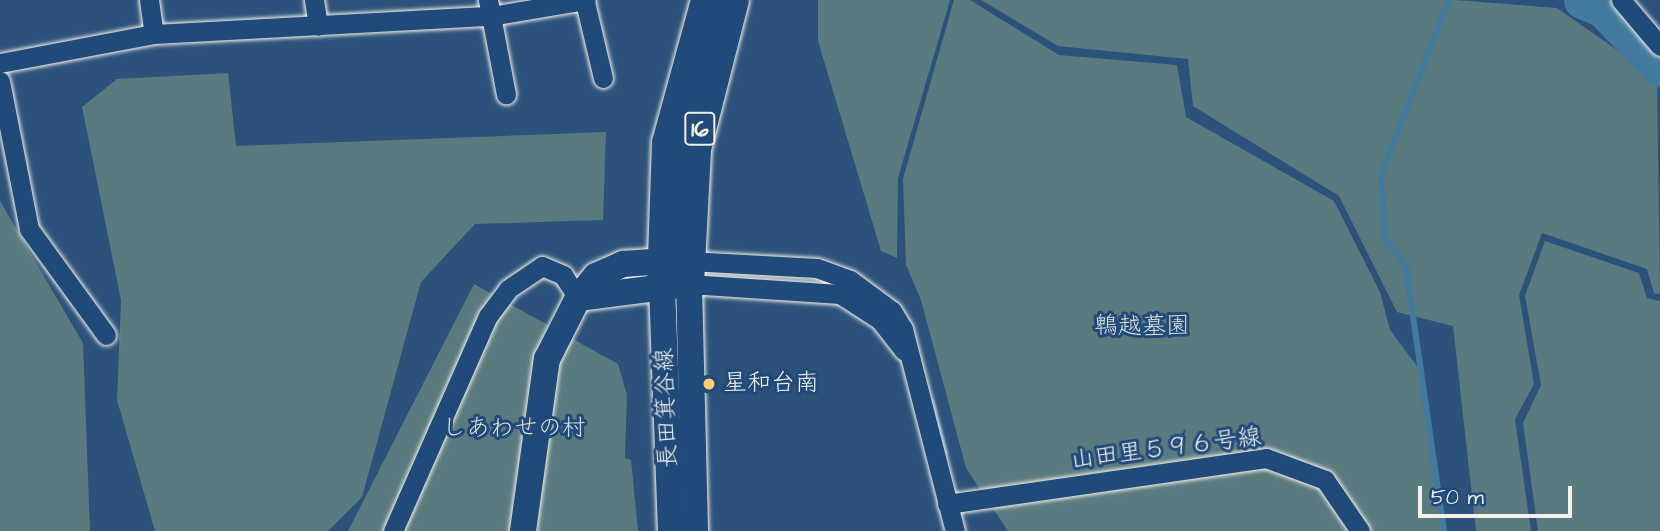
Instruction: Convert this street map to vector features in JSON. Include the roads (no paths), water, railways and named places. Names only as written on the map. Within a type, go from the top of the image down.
[{"type":"main road","name":"16","points":[[675,272],[667,144],[706,0]]},
{"type":"main road","name":"16","points":[[675,272],[696,149],[734,0]]},
{"type":"street","points":[[149,0],[154,34]]},
{"type":"street","points":[[314,0],[318,26]]},
{"type":"street","points":[[1621,0],[1660,46]]},
{"type":"street","points":[[0,63],[154,34],[318,26],[585,1],[603,78]]},
{"type":"street","points":[[490,8],[506,94]]},
{"type":"street","points":[[0,80],[29,229],[106,335]]},
{"type":"street","points":[[393,531],[488,316],[508,289],[542,266],[563,275],[578,298]]},
{"type":"street","points":[[523,531],[547,359],[578,298],[596,276],[817,268],[850,280],[892,311],[955,531]]},
{"type":"street","name":"長田箕谷線","points":[[671,531],[675,272]]},
{"type":"street","name":"長田箕谷線","points":[[675,272],[695,531]]},
{"type":"street","name":"山田里５９６号線","points":[[947,504],[1266,458],[1325,480],[1360,531]]},
{"type":"waterway","points":[[1444,531],[1406,266],[1385,239],[1381,175],[1449,0]]},
{"type":"waterway","points":[[1582,0],[1603,9],[1660,68]]},
{"type":"waterway","points":[[932,402],[945,453]]},
{"type":"place","name":"星和台南","points":[[709,384]]},
{"type":"park label","name":"鵯越墓園","points":[[1142,327]]},
{"type":"park label","name":"しあわせの村","points":[[514,429]]}]
